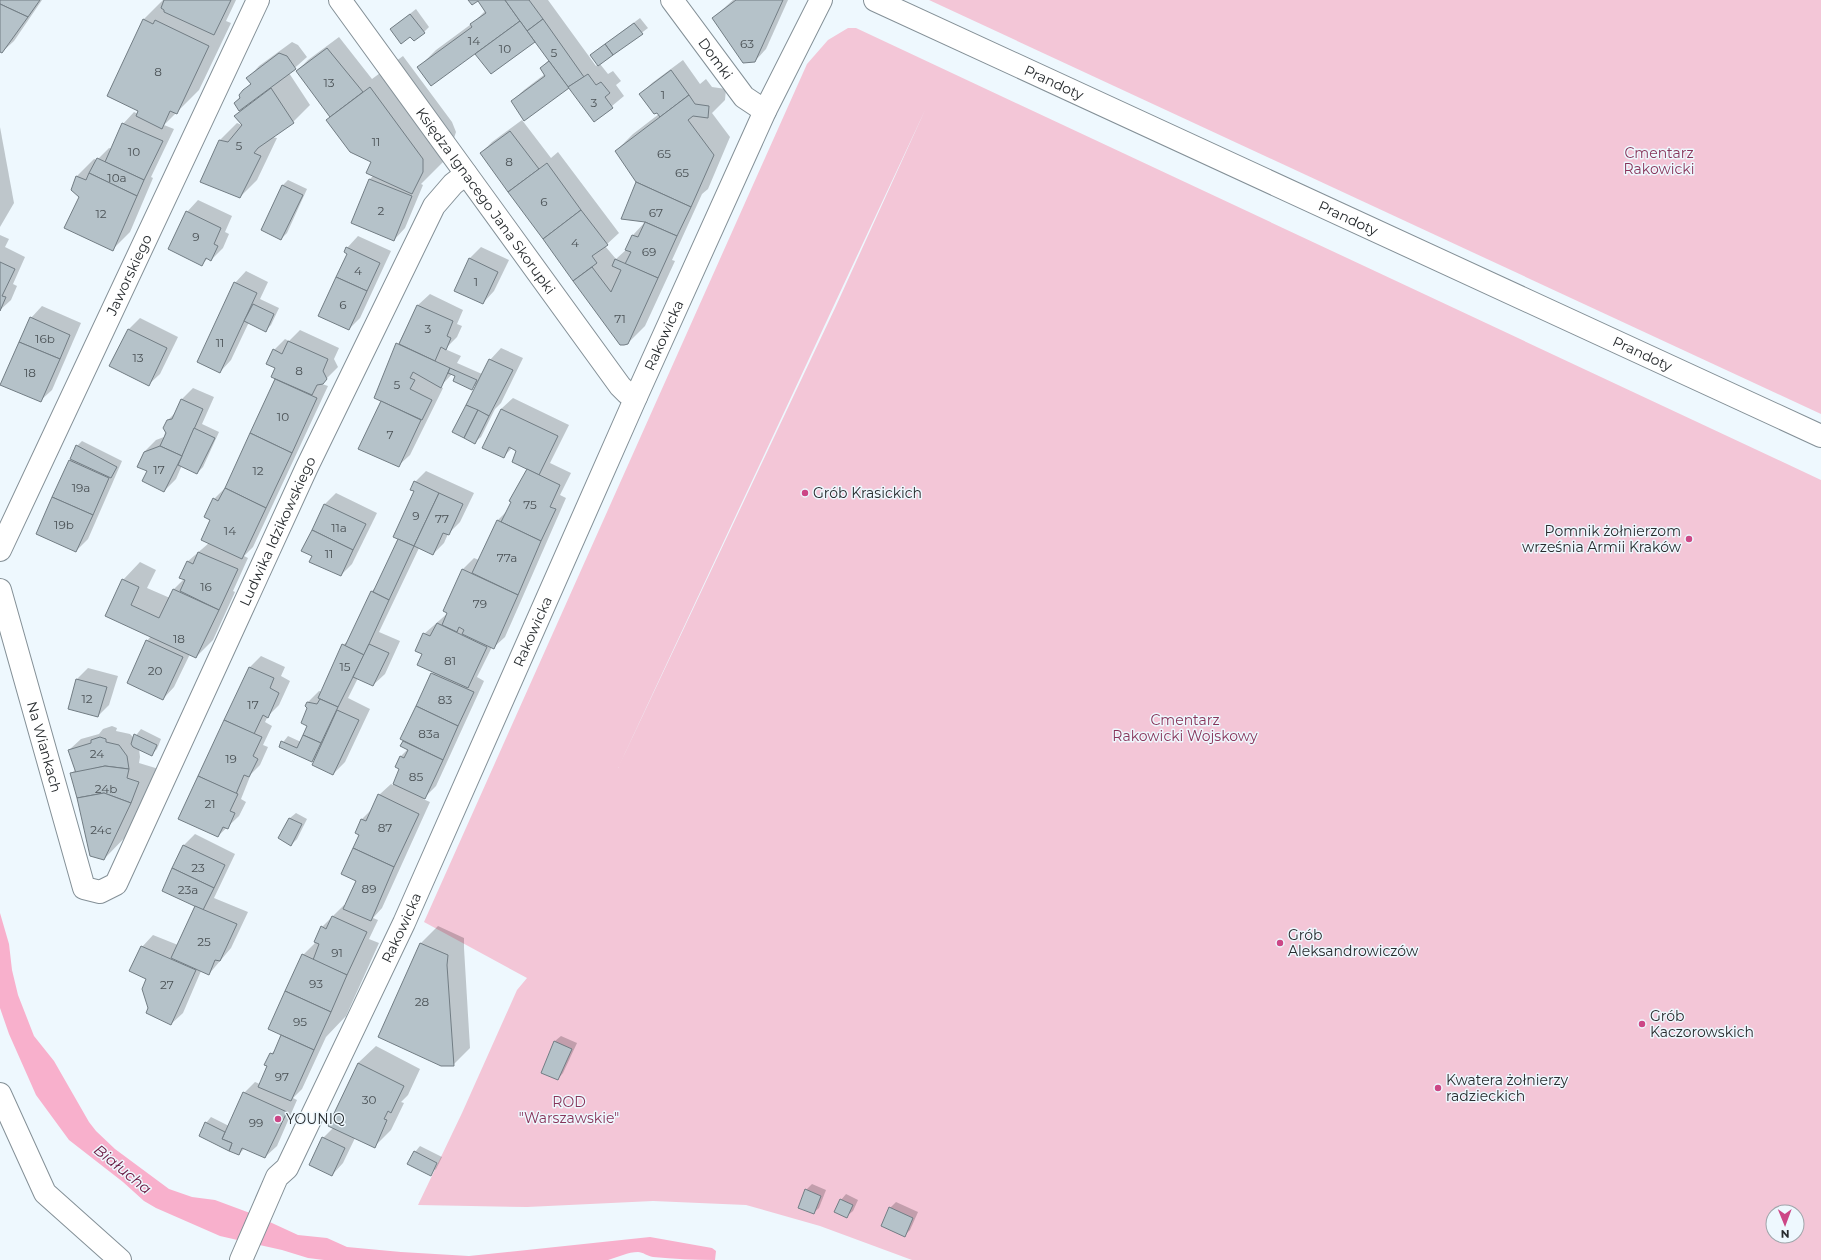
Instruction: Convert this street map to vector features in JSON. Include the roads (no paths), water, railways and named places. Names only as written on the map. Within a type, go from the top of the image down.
[{"type":"street","name":"Jaworskiego","points":[[0,550],[258,0]]},
{"type":"street","name":"Księdza Ignacego Jana Skorupki","points":[[340,0],[620,386],[636,397]]},
{"type":"street","name":"Domki","points":[[672,0],[744,96],[765,111]]},
{"type":"street","name":"Rakowicka","points":[[241,1260],[277,1177],[287,1168],[401,928],[636,397],[765,111],[821,0]]},
{"type":"street","name":"Prandoty","points":[[875,0],[1821,436]]},
{"type":"street","name":"Ludwika Idzikowskiego","points":[[100,892],[116,884],[307,467],[434,206],[453,184],[466,174]]},
{"type":"street","name":"Na Wiankach","points":[[0,590],[84,888],[100,892]]},
{"type":"street","points":[[0,1094],[45,1193],[120,1260]]},
{"type":"water","name":"Białucha","points":[[0,913],[9,944],[12,970],[18,995],[34,1036],[54,1061],[89,1122],[96,1131],[115,1149],[169,1189],[192,1197],[215,1200],[250,1213],[298,1235],[327,1238],[347,1247],[469,1256],[650,1237],[712,1248],[716,1251],[715,1260],[653,1257],[634,1252],[608,1260],[324,1260],[308,1258],[282,1250],[220,1236],[156,1208],[144,1201],[123,1182],[69,1140],[36,1095],[9,1034],[0,1008]]},
{"type":"place","name":"Grób Krasickich","points":[[805,493]]},
{"type":"place","name":"Pomnik żołnierzom września Armii Kraków","points":[[1689,539]]},
{"type":"place","name":"Grób Aleksandrowiczów","points":[[1280,943]]},
{"type":"place","name":"Grób Kaczorowskich","points":[[1642,1024]]},
{"type":"place","name":"Kwatera żołnierzy radzieckich","points":[[1438,1088]]},
{"type":"place","name":"YOUNIQ","points":[[278,1119]]},
{"type":"park label","name":"Cmentarz Rakowicki","points":[[1659,162]]},
{"type":"park label","name":"Cmentarz Rakowicki Wojskowy","points":[[1185,728]]},
{"type":"park label","name":"ROD \"Warszawskie\"","points":[[569,1110]]}]
